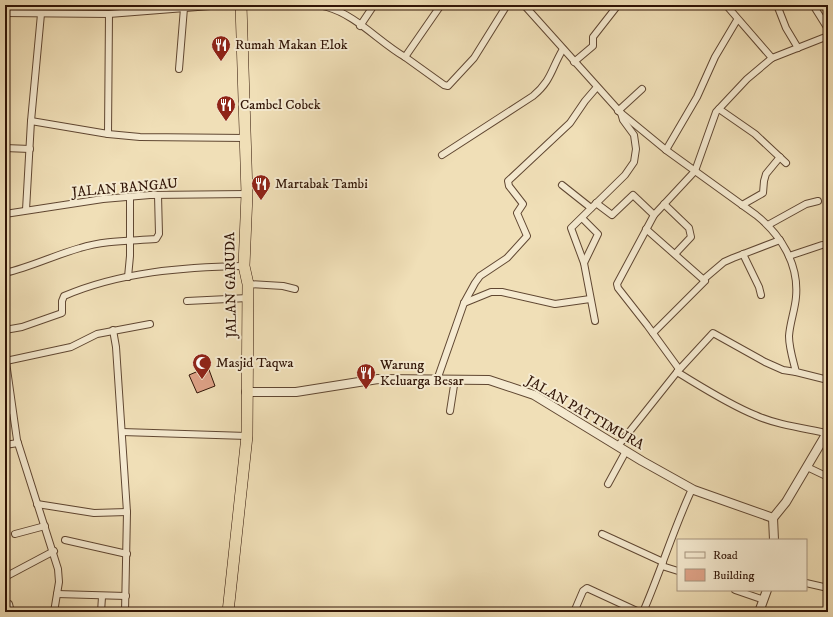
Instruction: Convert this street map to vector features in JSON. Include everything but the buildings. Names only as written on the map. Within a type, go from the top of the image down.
[{"type":"highway","name":"JALAN GARUDA","points":[[228,612],[247,436],[246,392],[248,284],[244,266],[247,194],[241,5]]},
{"type":"street","points":[[5,13],[109,14],[223,5]]},
{"type":"street","points":[[281,5],[325,7],[340,12],[443,85],[448,86],[474,58],[507,5]]},
{"type":"street","points":[[360,26],[374,5]]},
{"type":"street","points":[[405,57],[441,5]]},
{"type":"street","points":[[524,5],[542,23],[574,62],[620,112],[666,150],[768,225],[780,240],[789,256],[796,288],[789,336],[790,352],[796,372]]},
{"type":"street","points":[[574,62],[593,46],[593,36],[618,5]]},
{"type":"street","points":[[726,5],[737,20],[772,58]]},
{"type":"street","points":[[777,5],[786,28],[798,48]]},
{"type":"street","points":[[813,5],[828,29]]},
{"type":"street","points":[[179,69],[184,8]]},
{"type":"street","points":[[26,210],[31,121],[40,14]]},
{"type":"street","points":[[108,134],[109,14]]},
{"type":"street","points":[[666,150],[697,97],[715,57],[737,20]]},
{"type":"street","points":[[774,539],[773,518],[786,502],[827,432],[776,422],[756,416],[710,392],[678,370],[653,333],[616,286],[654,215],[695,171],[710,126],[719,109],[747,79],[772,58],[828,36]]},
{"type":"street","points":[[442,155],[533,96],[544,86],[551,76],[563,49]]},
{"type":"street","points":[[437,380],[464,303],[477,279],[507,258],[527,236],[517,213],[523,204],[508,184],[508,180],[570,122],[597,87]]},
{"type":"street","points":[[620,112],[642,89]]},
{"type":"street","points":[[719,109],[755,134],[786,163]]},
{"type":"street","points":[[595,321],[587,299],[584,264],[571,228],[624,175],[634,162],[636,150],[634,135],[623,120],[620,112]]},
{"type":"street","points":[[31,121],[108,134],[140,137],[246,138]]},
{"type":"street","points":[[5,148],[30,149]]},
{"type":"street","points":[[742,205],[763,193],[766,174],[780,157]]},
{"type":"street","points":[[562,184],[612,215],[633,195],[654,215]]},
{"type":"street","name":"JALAN BANGAU","points":[[5,214],[130,196],[247,194]]},
{"type":"street","points":[[5,273],[26,268],[81,247],[129,240],[156,239],[158,237],[158,195]]},
{"type":"street","points":[[128,277],[130,256],[130,196]]},
{"type":"street","points":[[768,225],[806,204],[818,201]]},
{"type":"street","points":[[664,204],[689,228],[691,233],[691,236],[675,254]]},
{"type":"street","points":[[582,218],[598,234],[584,264]]},
{"type":"street","points":[[646,229],[704,279]]},
{"type":"street","points":[[653,333],[704,282],[704,279],[724,262],[780,240]]},
{"type":"street","points":[[789,256],[822,245]]},
{"type":"street","points":[[743,254],[759,287],[761,295]]},
{"type":"street","points":[[5,330],[22,326],[62,312],[62,298],[68,294],[99,283],[186,268],[244,266]]},
{"type":"street","points":[[248,284],[279,286],[295,289]]},
{"type":"street","points":[[464,303],[491,292],[502,292],[555,304],[576,302],[587,299]]},
{"type":"street","points":[[187,301],[248,298]]},
{"type":"street","points":[[6,361],[71,346],[92,336],[113,330],[150,324]]},
{"type":"street","points":[[113,330],[116,347],[127,512],[125,612]]},
{"type":"street","points":[[618,446],[678,370],[714,332],[765,362],[783,370],[828,380]]},
{"type":"street","points":[[5,355],[8,412],[37,504],[54,551],[58,568],[57,594],[54,612]]},
{"type":"street","points":[[450,411],[455,379]]},
{"type":"street","name":"JALAN PATTIMURA","points":[[246,392],[296,392],[378,380],[489,380],[521,389],[534,395],[692,489],[773,518]]},
{"type":"street","points":[[122,432],[247,436]]},
{"type":"street","points":[[5,445],[18,443]]},
{"type":"street","points":[[608,484],[626,451]]},
{"type":"street","points":[[807,467],[828,477]]},
{"type":"street","points":[[643,612],[663,564],[675,526],[692,489]]},
{"type":"street","points":[[37,504],[94,513],[127,512]]},
{"type":"street","points":[[16,534],[45,526]]},
{"type":"street","points":[[602,534],[677,571]]},
{"type":"street","points":[[65,540],[127,554]]},
{"type":"street","points":[[5,577],[54,551]]},
{"type":"street","points":[[807,583],[828,588]]},
{"type":"street","points":[[574,612],[584,591],[587,588],[639,612]]},
{"type":"street","points":[[738,591],[764,600]]},
{"type":"street","points":[[759,612],[767,591]]},
{"type":"street","points":[[57,594],[102,597],[126,596]]},
{"type":"street","points":[[101,612],[102,597]]},
{"type":"street","points":[[9,604],[10,612]]},
{"type":"place","name":"Rumah Makan Elok","points":[[221,62]]},
{"type":"place","name":"Cambel Cobek","points":[[226,122]]},
{"type":"place","name":"Martabak Tambi","points":[[261,201]]},
{"type":"place","name":"Masjid Taqwa","points":[[202,380]]},
{"type":"place","name":"Warung Keluarga Besar","points":[[366,390]]}]
